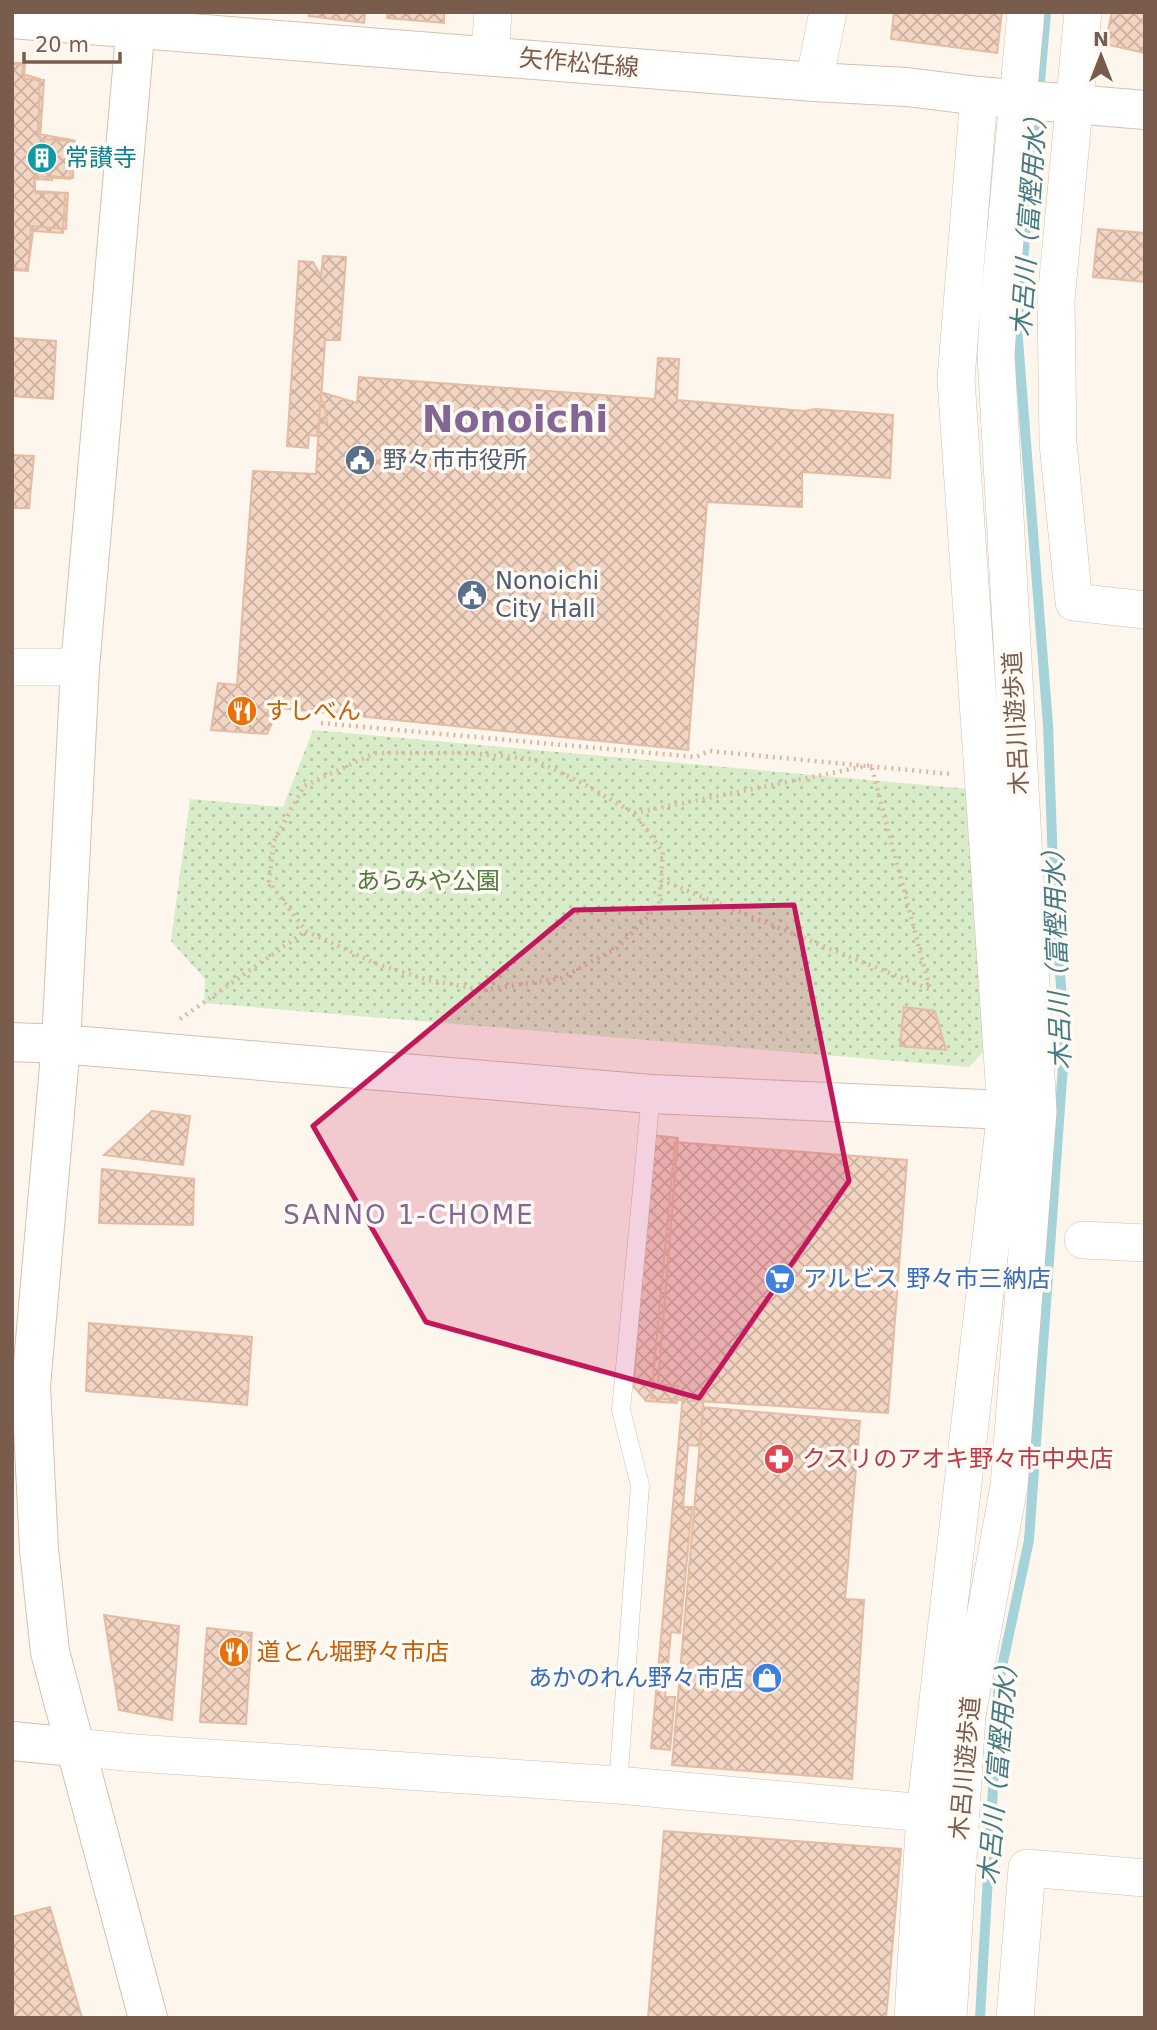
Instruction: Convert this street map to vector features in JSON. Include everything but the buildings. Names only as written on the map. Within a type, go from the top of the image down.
[{"type":"street","points":[[490,56],[494,12]]},
{"type":"street","points":[[814,82],[828,12]]},
{"type":"street","name":"木呂川遊歩道","points":[[948,2018],[967,1715],[1009,1486],[1038,1111],[996,355],[1042,101],[1026,12]]},
{"type":"street","points":[[1083,12],[1042,101],[1056,299],[1058,443],[1074,602],[1145,610]]},
{"type":"street","name":"矢作松任線","points":[[12,19],[136,20],[490,56],[907,87],[1145,110]]},
{"type":"street","points":[[136,20],[80,667],[61,1044],[32,1386],[39,1549],[50,1652],[148,2018]]},
{"type":"street","points":[[913,2018],[925,1813],[1006,1110],[956,379],[979,96]]},
{"type":"street","points":[[12,667],[80,667]]},
{"type":"street","points":[[12,1041],[651,1094],[1006,1110]]},
{"type":"street","points":[[1083,1240],[1145,1243]]},
{"type":"street","points":[[12,1741],[135,1753],[618,1784],[925,1813]]},
{"type":"street","points":[[1015,2018],[1027,1868],[1145,1878]]},
{"type":"lane","points":[[618,1784],[640,1485],[621,1410],[651,1094]]},
{"type":"path","points":[[321,723],[696,757],[709,751],[983,777]]},
{"type":"path","points":[[375,753],[466,753],[533,758],[634,813],[663,852],[661,880],[659,905],[617,948],[561,978],[484,990],[428,980],[377,964],[306,931],[269,882],[274,841],[304,786],[375,753]]},
{"type":"path","points":[[634,813],[871,765]]},
{"type":"path","points":[[661,880],[930,989],[871,765]]},
{"type":"path","points":[[134,1050],[306,931]]},
{"type":"highlighted area","points":[[794,905],[849,1181],[699,1398],[426,1322],[313,1126],[574,910]]},
{"type":"green space","name":"あらみや公園","points":[[313,730],[969,789],[987,1048],[969,1067],[204,1003],[205,979],[171,941],[190,799],[283,807]]},
{"type":"waterway","name":"木呂川（富樫用水）","points":[[1039,93],[1046,12]]},
{"type":"waterway","name":"木呂川（富樫用水）","points":[[980,2018],[999,1681],[1029,1540],[1065,1038],[1054,895],[1048,725],[1017,327],[1037,108]]},
{"type":"place","name":"常讃寺","points":[[42,158]]},
{"type":"place","name":"野々市市役所","points":[[360,460]]},
{"type":"place","name":"Nonoichi City Hall","points":[[472,595]]},
{"type":"place","name":"すしべん","points":[[242,711]]},
{"type":"place","name":"アルビス 野々市三納店","points":[[780,1279]]},
{"type":"place","name":"クスリのアオキ野々市中央店","points":[[779,1459]]},
{"type":"place","name":"道とん堀野々市店","points":[[234,1652]]},
{"type":"place","name":"あかのれん野々市店","points":[[767,1678]]},
{"type":"district","name":"Nonoichi","points":[[515,419]]},
{"type":"district","name":"SANNO 1-CHOME","points":[[409,1215]]}]
